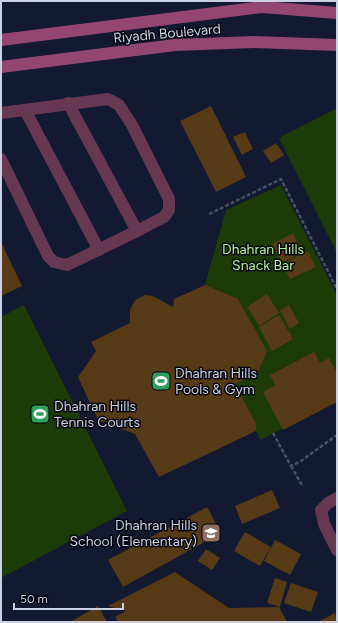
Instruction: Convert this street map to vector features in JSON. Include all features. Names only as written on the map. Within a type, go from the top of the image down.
[{"type":"main road","name":"Riyadh Boulevard","points":[[1,40],[262,7],[337,13]]},
{"type":"main road","name":"Riyadh Boulevard","points":[[1,67],[175,45],[254,42],[337,45]]},
{"type":"street","points":[[1,113],[68,103],[108,99],[119,105],[132,126],[169,199],[169,210],[164,217],[99,250],[67,264],[54,262],[48,256],[1,159]]},
{"type":"street","points":[[68,103],[137,231]]},
{"type":"street","points":[[25,110],[99,250]]},
{"type":"street","points":[[337,498],[328,503],[322,510],[324,524],[337,550]]},
{"type":"path","points":[[209,214],[281,179],[337,289]]},
{"type":"path","points":[[273,433],[303,487]]},
{"type":"path","points":[[290,466],[301,461],[337,435]]},
{"type":"green space","points":[[337,108],[337,253],[279,138]]},
{"type":"green space","name":"Dhahran Hills Snack Bar","points":[[281,185],[337,295],[337,401],[260,440],[235,384],[258,373],[267,351],[205,285],[226,210]]},
{"type":"green space","name":"Dhahran Hills Tennis Courts","points":[[24,305],[127,511],[1,578],[1,317]]},
{"type":"building","points":[[211,106],[246,177],[216,192],[180,121]]},
{"type":"building","points":[[245,132],[253,149],[242,155],[233,137]]},
{"type":"building","points":[[276,143],[284,155],[271,163],[263,151]]},
{"type":"building","points":[[293,233],[302,252],[282,263],[272,244]]},
{"type":"building","points":[[1,242],[22,286],[1,296]]},
{"type":"building","points":[[308,251],[316,267],[290,279],[282,264]]},
{"type":"building","name":"Dhahran Hills Pools & Gym","points":[[205,285],[238,299],[267,351],[258,373],[235,384],[256,424],[256,431],[159,477],[135,434],[98,420],[78,377],[96,351],[91,342],[130,323],[130,310],[135,300],[145,295],[153,296],[173,307],[174,299]]},
{"type":"building","points":[[267,294],[279,313],[259,326],[247,307]]},
{"type":"building","points":[[289,305],[299,323],[290,329],[280,310]]},
{"type":"building","points":[[279,315],[293,339],[272,351],[259,327]]},
{"type":"building","points":[[314,352],[320,363],[329,358],[337,373],[337,402],[283,430],[263,392],[275,385],[270,375]]},
{"type":"building","points":[[272,490],[280,508],[242,524],[235,506]]},
{"type":"building","points":[[207,507],[221,533],[123,587],[108,560]]},
{"type":"building","points":[[245,532],[271,547],[260,566],[234,551]]},
{"type":"building","points":[[275,540],[301,554],[290,575],[264,561]]},
{"type":"building","points":[[206,549],[220,558],[212,570],[198,561]]},
{"type":"building","points":[[175,572],[229,608],[279,607],[287,622],[118,622],[115,617],[126,611],[108,606]]},
{"type":"building","points":[[275,578],[287,582],[280,607],[267,603]]},
{"type":"building","points":[[291,583],[318,592],[311,612],[284,603]]},
{"type":"building","points":[[98,606],[107,622],[70,622]]},
{"type":"building","points":[[335,613],[337,622],[318,622]]},
{"type":"place","name":"Dhahran Hills Pools & Gym","points":[[161,381]]},
{"type":"place","name":"Dhahran Hills Tennis Courts","points":[[40,414]]},
{"type":"place","name":"Dhahran Hills School (Elementary)","points":[[211,533]]}]
